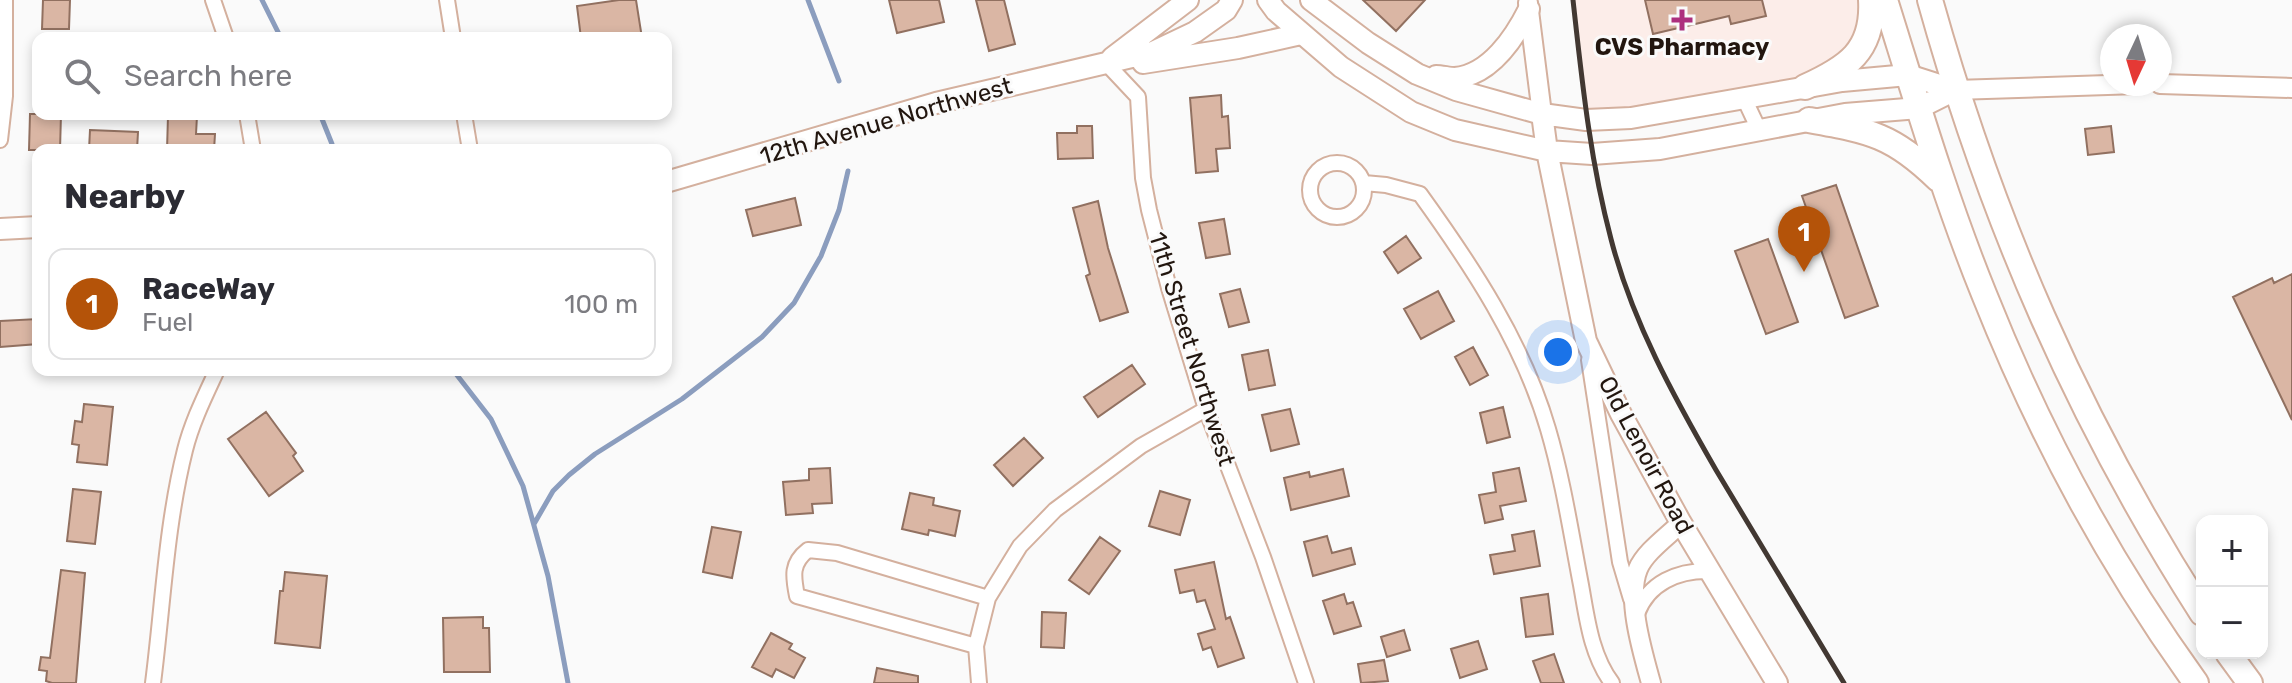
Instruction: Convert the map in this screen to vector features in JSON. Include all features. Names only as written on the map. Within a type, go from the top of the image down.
[{"type":"highway","points":[[1805,87],[1836,73],[1857,56],[1869,33],[1871,0]]},
{"type":"highway","points":[[1885,0],[1942,183],[1984,295],[2031,402],[2075,488],[2130,582],[2196,683]]},
{"type":"highway","points":[[1930,0],[1955,90],[1994,203],[2027,285],[2070,380],[2125,484],[2196,603]]},
{"type":"highway","points":[[1809,120],[1883,136],[1913,155],[1942,183]]},
{"type":"highway","points":[[2232,659],[2250,683]]},
{"type":"main road","name":"12th Avenue Northwest","points":[[1107,64],[1188,0]]},
{"type":"main road","name":"12th Avenue Northwest","points":[[672,180],[936,103],[1153,52],[1195,32],[1226,10],[1232,0]]},
{"type":"main road","points":[[1268,0],[1301,34],[1341,67],[1411,112],[1455,130],[1547,151],[1592,154],[1660,149],[1845,114],[1919,108],[1955,90]]},
{"type":"main road","points":[[1311,0],[1368,43],[1417,74],[1456,90],[1542,114],[1586,120],[1631,118],[1842,81],[1908,75],[1955,90]]},
{"type":"main road","points":[[1417,74],[1457,78],[1478,70],[1506,46],[1529,5]]},
{"type":"main road","name":"12th Avenue Northwest","points":[[1107,64],[1154,63],[1301,34]]},
{"type":"main road","name":"Old Lenoir Road","points":[[1542,114],[1586,341],[1621,414],[1681,523],[1777,683]]},
{"type":"main road","points":[[0,229],[32,227]]},
{"type":"street","points":[[0,140],[5,96],[5,0]]},
{"type":"street","points":[[213,0],[224,32]]},
{"type":"street","points":[[447,0],[452,32]]},
{"type":"street","points":[[1529,5],[1542,114]]},
{"type":"street","name":"11th Street Northwest","points":[[1107,64],[1138,97],[1143,178],[1149,210],[1206,409],[1263,557],[1306,683]]},
{"type":"street","points":[[2172,84],[2292,88]]},
{"type":"street","points":[[1955,90],[2100,85]]},
{"type":"street","points":[[1744,98],[1759,130]]},
{"type":"street","points":[[248,120],[252,144]]},
{"type":"street","points":[[465,120],[469,144]]},
{"type":"street","points":[[1364,183],[1420,194],[1494,307],[1534,382],[1559,472],[1589,628],[1597,657],[1612,683]]},
{"type":"street","points":[[1586,341],[1620,562],[1638,623]]},
{"type":"street","points":[[153,683],[176,492],[185,448],[214,376]]},
{"type":"street","points":[[979,683],[976,646],[988,598],[1020,546],[1055,510],[1141,446],[1206,409]]},
{"type":"street","points":[[1638,623],[1635,593],[1638,567],[1681,523]]},
{"type":"street","points":[[976,646],[797,596],[793,569],[798,558],[808,550],[837,553],[988,598]]},
{"type":"street","points":[[1651,683],[1637,615],[1642,599],[1654,587],[1680,575],[1710,571]]},
{"type":"shaded area","points":[[1573,0],[1871,0],[1836,73],[1586,120]]},
{"type":"building","points":[[43,0],[70,0],[69,29],[42,29]]},
{"type":"building","points":[[636,0],[641,32],[580,32],[577,6]]},
{"type":"building","points":[[889,0],[939,0],[944,22],[897,33]]},
{"type":"building","points":[[976,0],[1004,0],[1015,44],[989,51]]},
{"type":"building","points":[[1363,0],[1425,0],[1396,31]]},
{"type":"building","name":"CVS Pharmacy","points":[[1645,0],[1762,0],[1766,16],[1731,24],[1729,16],[1653,34]]},
{"type":"building","points":[[1221,95],[1222,117],[1228,116],[1230,148],[1216,149],[1218,171],[1196,173],[1190,98]]},
{"type":"building","points":[[30,114],[32,120],[61,120],[60,144],[32,144],[32,150],[29,150]]},
{"type":"building","points":[[168,120],[197,120],[196,134],[215,134],[214,144],[167,144]]},
{"type":"building","points":[[1077,126],[1092,126],[1093,158],[1058,159],[1057,133],[1077,133]]},
{"type":"building","points":[[2111,126],[2114,152],[2088,155],[2085,129]]},
{"type":"building","points":[[90,130],[138,132],[137,144],[89,144]]},
{"type":"building","points":[[1836,185],[1878,306],[1845,318],[1802,196]]},
{"type":"building","points":[[795,198],[801,225],[753,236],[746,210]]},
{"type":"building","points":[[1098,201],[1108,248],[1128,312],[1100,321],[1086,276],[1090,274],[1073,208]]},
{"type":"building","points":[[1224,219],[1230,254],[1206,258],[1199,223]]},
{"type":"building","points":[[1406,236],[1421,258],[1398,273],[1384,252]]},
{"type":"building","points":[[1768,239],[1798,322],[1766,334],[1735,251]]},
{"type":"building","points":[[2292,274],[2292,420],[2233,297],[2272,278],[2274,283]]},
{"type":"building","points":[[1240,289],[1249,322],[1229,327],[1220,294]]},
{"type":"building","points":[[1438,291],[1454,321],[1421,339],[1404,309]]},
{"type":"building","points":[[32,319],[32,344],[0,347],[0,321]]},
{"type":"building","points":[[1473,347],[1488,375],[1470,385],[1455,357]]},
{"type":"building","points":[[1268,350],[1275,385],[1249,390],[1242,355]]},
{"type":"building","points":[[1132,365],[1145,384],[1098,417],[1084,397]]},
{"type":"building","points":[[84,404],[113,407],[107,465],[77,462],[79,445],[72,444],[75,421],[82,422]]},
{"type":"building","points":[[1503,407],[1510,437],[1487,443],[1480,413]]},
{"type":"building","points":[[1290,409],[1299,444],[1271,451],[1262,415]]},
{"type":"building","points":[[266,412],[296,453],[293,456],[303,471],[269,496],[228,439]]},
{"type":"building","points":[[1024,438],[1043,458],[1013,486],[994,465]]},
{"type":"building","points":[[830,468],[832,503],[812,504],[813,513],[786,515],[783,482],[809,480],[809,469]]},
{"type":"building","points":[[1519,468],[1526,501],[1500,506],[1503,519],[1485,523],[1479,495],[1496,492],[1493,473]]},
{"type":"building","points":[[1343,469],[1349,496],[1291,510],[1284,478],[1309,472],[1310,477]]},
{"type":"building","points":[[73,489],[101,492],[95,544],[67,541]]},
{"type":"building","points":[[1160,491],[1190,500],[1180,535],[1149,526]]},
{"type":"building","points":[[910,493],[934,498],[933,505],[960,511],[955,536],[929,530],[928,535],[902,529]]},
{"type":"building","points":[[712,527],[741,532],[732,578],[703,572]]},
{"type":"building","points":[[1534,531],[1540,566],[1494,574],[1490,555],[1515,551],[1512,535]]},
{"type":"building","points":[[1327,536],[1332,553],[1351,548],[1355,564],[1313,576],[1304,542]]},
{"type":"building","points":[[1100,537],[1120,551],[1089,594],[1069,580]]},
{"type":"building","points":[[1214,562],[1226,619],[1230,617],[1244,658],[1218,667],[1211,647],[1203,650],[1198,634],[1215,629],[1205,600],[1197,602],[1194,590],[1180,593],[1175,570]]},
{"type":"building","points":[[61,570],[85,573],[76,683],[46,681],[47,671],[39,670],[41,657],[50,658]]},
{"type":"building","points":[[285,572],[327,576],[320,648],[275,643]]},
{"type":"building","points":[[1344,594],[1347,604],[1353,602],[1361,626],[1334,634],[1323,601]]},
{"type":"building","points":[[1548,594],[1553,634],[1526,637],[1521,598]]},
{"type":"building","points":[[1042,612],[1066,613],[1064,648],[1041,647]]},
{"type":"building","points":[[483,617],[483,628],[489,628],[490,672],[444,672],[443,618]]},
{"type":"building","points":[[1404,630],[1410,650],[1387,657],[1381,637]]},
{"type":"building","points":[[771,633],[792,644],[789,649],[805,658],[794,678],[776,669],[772,677],[752,667]]},
{"type":"building","points":[[1478,641],[1487,669],[1460,678],[1451,649]]},
{"type":"building","points":[[1554,654],[1564,683],[1541,683],[1533,661]]},
{"type":"building","points":[[1384,660],[1388,681],[1361,683],[1358,664]]},
{"type":"building","points":[[877,668],[918,676],[918,683],[874,683]]},
{"type":"waterway","points":[[262,0],[278,32]]},
{"type":"waterway","points":[[808,0],[839,81]]},
{"type":"waterway","points":[[322,120],[332,144]]},
{"type":"waterway","points":[[534,524],[553,491],[569,475],[595,454],[682,399],[762,337],[794,303],[821,256],[839,210],[848,171]]},
{"type":"waterway","points":[[458,376],[491,419],[523,486],[548,576],[568,683]]},
{"type":"railway","points":[[1573,0],[1597,180],[1630,299],[1656,358],[1700,442],[1844,683]]},
{"type":"place","name":"CVS Pharmacy","points":[[1682,20]]},
{"type":"place","name":"RaceWay","points":[[1804,272]]}]
